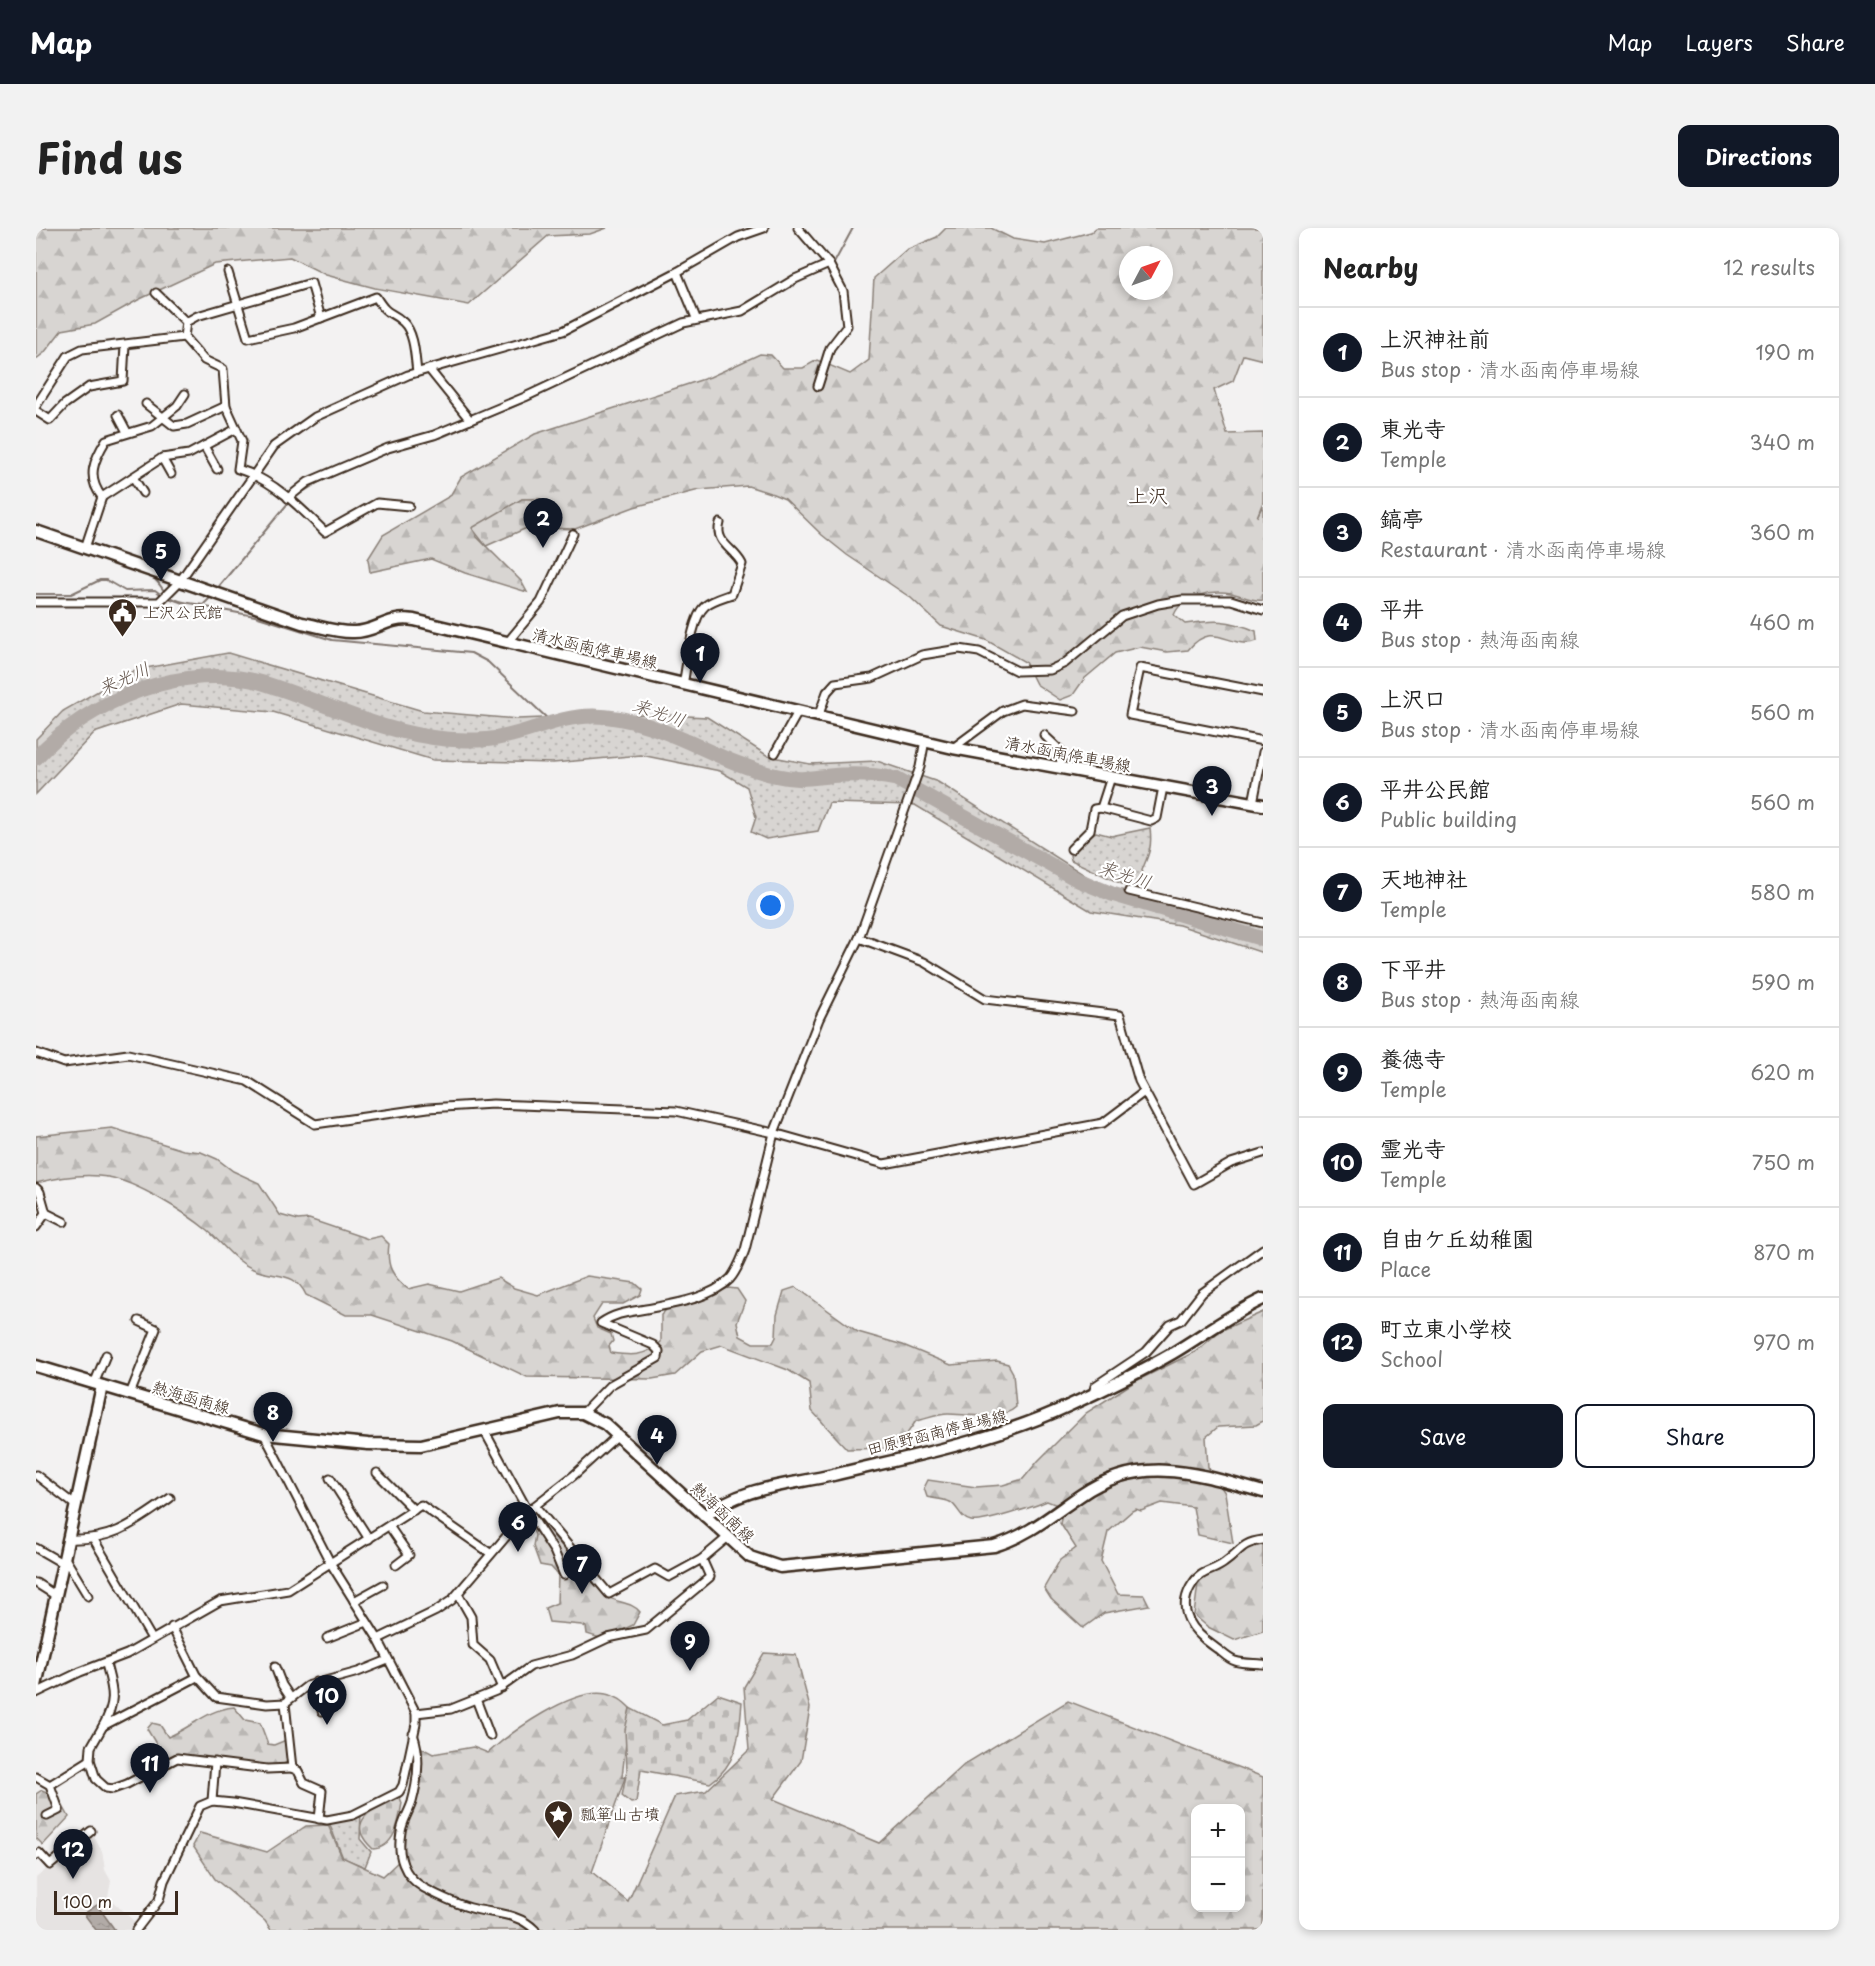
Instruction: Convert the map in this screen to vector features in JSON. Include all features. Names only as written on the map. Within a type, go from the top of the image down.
[{"type":"main road","name":"清水函南停車場線","points":[[36,531],[302,623],[355,633],[400,618],[953,747],[1258,804]]},
{"type":"main road","name":"田原野函南停車場線","points":[[705,1516],[730,1498],[976,1441],[1018,1427],[1093,1394],[1172,1354],[1218,1323],[1263,1299]]},
{"type":"main road","name":"熱海函南線","points":[[36,1366],[264,1434],[368,1444],[421,1445],[560,1413],[583,1413],[593,1416],[618,1435],[728,1538],[760,1562],[788,1567],[837,1560],[982,1549],[1001,1544],[1025,1534],[1116,1475],[1143,1470],[1173,1470],[1263,1492]]},
{"type":"main road","points":[[36,1682],[75,1504],[98,1385]]},
{"type":"street","points":[[36,602],[159,602],[180,581],[274,446],[323,411],[417,372],[563,331],[677,272],[738,237],[764,228]]},
{"type":"street","points":[[798,228],[829,264],[843,291],[847,326],[830,348],[818,386]]},
{"type":"street","points":[[288,498],[308,482],[388,448],[434,435],[470,420],[696,318],[742,311],[795,279],[829,264]]},
{"type":"street","points":[[228,272],[249,338],[321,318],[376,297],[383,310],[405,324],[411,337],[417,372]]},
{"type":"street","points":[[677,272],[696,318]]},
{"type":"street","points":[[186,322],[209,311],[311,284],[321,318]]},
{"type":"street","points":[[156,293],[186,322]]},
{"type":"street","points":[[186,322],[184,337],[204,360],[223,369],[226,406],[242,446],[238,469],[255,474],[288,498],[326,532],[377,503],[409,506]]},
{"type":"street","points":[[36,406],[68,356],[82,349],[184,337]]},
{"type":"street","points":[[36,411],[50,420],[65,404],[89,387],[123,381],[125,345]]},
{"type":"street","points":[[429,369],[470,420]]},
{"type":"street","points":[[102,497],[92,481],[96,461],[106,440],[150,427],[177,406],[185,394]]},
{"type":"street","points":[[146,404],[170,425],[183,426],[226,406]]},
{"type":"street","points":[[118,415],[127,432]]},
{"type":"street","points":[[85,548],[102,497],[162,458],[186,455],[236,429]]},
{"type":"street","points":[[204,446],[217,469]]},
{"type":"street","points":[[162,458],[171,474]]},
{"type":"street","points":[[133,477],[143,493]]},
{"type":"street","points":[[684,685],[694,629],[701,611],[707,604],[732,594],[742,564],[717,534],[720,522]]},
{"type":"street","points":[[507,643],[541,602],[573,534]]},
{"type":"street","points":[[818,717],[827,692],[835,683],[872,678],[922,655],[959,649],[979,652],[1017,671],[1050,670],[1065,663],[1122,616],[1158,604],[1182,600],[1231,600],[1263,610]]},
{"type":"street","points":[[1263,692],[1140,668],[1130,715],[1263,741]]},
{"type":"street","points":[[953,747],[1003,711],[1022,704],[1075,711]]},
{"type":"street","points":[[775,753],[798,712]]},
{"type":"street","points":[[1044,735],[1060,750],[1061,768]]},
{"type":"street","points":[[583,1413],[610,1385],[658,1358],[659,1351],[653,1345],[601,1323],[613,1315],[699,1295],[718,1288],[732,1278],[745,1250],[774,1133],[819,1019],[859,938],[920,767],[925,740]]},
{"type":"street","points":[[1258,804],[1263,752]]},
{"type":"street","points":[[1101,808],[1111,777]]},
{"type":"street","points":[[1071,849],[1090,830],[1094,809],[1101,808],[1151,821],[1157,818],[1164,787]]},
{"type":"street","points":[[1129,891],[1263,923]]},
{"type":"street","points":[[859,938],[924,962],[985,999],[1120,1015],[1144,1092],[1194,1184],[1231,1163],[1263,1153]]},
{"type":"street","points":[[36,1053],[64,1063],[128,1054],[247,1081],[315,1124],[428,1108],[493,1104],[676,1111],[774,1133],[884,1164],[1103,1123],[1144,1092]]},
{"type":"street","points":[[36,1188],[40,1192],[46,1214]]},
{"type":"street","points":[[46,1214],[64,1222]]},
{"type":"street","points":[[36,1227],[46,1214]]},
{"type":"street","points":[[1093,1394],[1095,1386],[1146,1353],[1170,1325],[1181,1320],[1202,1293],[1263,1249]]},
{"type":"street","points":[[130,1394],[156,1329],[138,1321]]},
{"type":"street","points":[[98,1385],[106,1355]]},
{"type":"street","points":[[485,1432],[531,1508],[564,1575]]},
{"type":"street","points":[[136,1930],[159,1900],[164,1881],[200,1806],[212,1801],[319,1819],[353,1815],[399,1792],[403,1785],[416,1713],[378,1639],[332,1564],[264,1434]]},
{"type":"street","points":[[378,1639],[436,1611],[458,1594],[490,1552],[531,1508],[618,1435]]},
{"type":"street","points":[[377,1473],[414,1510]]},
{"type":"street","points":[[36,1474],[75,1504]]},
{"type":"street","points":[[330,1478],[369,1539]]},
{"type":"street","points":[[67,1539],[93,1538],[122,1531],[170,1498]]},
{"type":"street","points":[[36,1694],[80,1672],[106,1664],[220,1601],[288,1590],[421,1505],[490,1552]]},
{"type":"street","points":[[531,1508],[609,1594],[655,1569],[669,1578],[702,1559],[728,1538]]},
{"type":"street","points":[[389,1526],[409,1555],[396,1565]]},
{"type":"street","points":[[93,1538],[152,1639]]},
{"type":"street","points":[[1263,1540],[1244,1544],[1225,1563],[1198,1577],[1192,1584],[1185,1608],[1187,1619],[1193,1630],[1227,1657],[1235,1662],[1263,1664]]},
{"type":"street","points":[[36,1548],[62,1559],[88,1596]]},
{"type":"street","points":[[416,1713],[443,1711],[476,1699],[502,1688],[531,1666],[572,1655],[608,1638],[641,1632],[654,1626],[673,1605],[710,1577],[702,1559]]},
{"type":"street","points":[[36,1583],[55,1595]]},
{"type":"street","points":[[354,1601],[383,1585]]},
{"type":"street","points":[[458,1594],[471,1617],[473,1645],[490,1660],[502,1688]]},
{"type":"street","points":[[327,1638],[367,1622]]},
{"type":"street","points":[[172,1627],[197,1677],[216,1697],[267,1704],[288,1700],[316,1682],[358,1672],[388,1660]]},
{"type":"street","points":[[106,1664],[114,1697],[113,1708],[91,1747],[90,1760],[96,1779],[113,1789],[177,1758],[267,1769],[292,1768],[298,1771],[304,1783],[322,1791],[319,1819]]},
{"type":"street","points":[[275,1667],[288,1700],[292,1768]]},
{"type":"street","points":[[104,1726],[197,1677]]},
{"type":"street","points":[[316,1682],[322,1711]]},
{"type":"street","points":[[476,1699],[490,1736]]},
{"type":"street","points":[[413,1734],[418,1756],[415,1782],[412,1801],[400,1833],[402,1866],[410,1879],[452,1901],[473,1909],[513,1917],[535,1930]]},
{"type":"street","points":[[50,1785],[90,1760]]},
{"type":"street","points":[[212,1801],[214,1762]]},
{"type":"street","points":[[36,1778],[50,1785],[59,1810],[47,1816]]},
{"type":"street","points":[[36,1855],[39,1853],[50,1865],[91,1831]]},
{"type":"shaded area","points":[[91,1831],[102,1851],[105,1870],[111,1881],[108,1897],[139,1926],[136,1930],[36,1930],[36,1878]]},
{"type":"green space","points":[[36,228],[607,228],[590,234],[548,236],[469,305],[375,288],[326,275],[290,257],[215,264],[138,300],[95,324],[62,330],[44,353],[36,359]]},
{"type":"green space","points":[[946,228],[991,228],[1013,239],[1045,244],[1091,232],[1096,228],[1263,228],[1263,360],[1243,355],[1233,381],[1214,390],[1227,434],[1263,433],[1263,502],[1257,517],[1263,505],[1263,600],[1231,593],[1206,593],[1190,598],[1178,608],[1174,615],[1185,624],[1213,621],[1237,624],[1256,631],[1257,641],[1247,643],[1206,636],[1188,650],[1167,652],[1140,647],[1115,653],[1084,679],[1073,695],[1060,700],[1036,684],[1025,662],[986,640],[941,626],[911,598],[847,555],[822,535],[785,499],[748,486],[699,490],[634,507],[575,529],[543,528],[537,523],[540,499],[522,499],[473,529],[477,537],[521,581],[527,592],[465,573],[431,559],[370,572],[368,559],[383,535],[450,496],[461,477],[535,434],[710,377],[760,354],[771,355],[783,368],[803,368],[817,360],[850,374],[869,360],[874,278],[906,250],[937,237]]},
{"type":"green space","points":[[522,499],[540,499],[536,524],[486,546],[472,528]]},
{"type":"green space","points":[[228,653],[423,711],[518,719],[646,714],[707,717],[768,756],[810,764],[877,761],[938,782],[1100,885],[1263,927],[1263,953],[1179,925],[1091,911],[915,805],[829,803],[818,831],[766,839],[751,832],[756,817],[747,787],[720,771],[641,755],[553,763],[433,760],[273,712],[181,704],[94,733],[36,794],[36,739],[63,711],[135,670]]},
{"type":"green space","points":[[1150,828],[1150,847],[1137,891],[1071,860],[1070,855],[1096,832],[1111,836]]},
{"type":"green space","points":[[112,1128],[183,1150],[201,1152],[217,1159],[233,1171],[259,1183],[280,1215],[298,1220],[309,1219],[368,1239],[381,1236],[389,1244],[388,1258],[391,1270],[408,1289],[429,1284],[459,1291],[498,1278],[514,1288],[538,1295],[587,1276],[635,1283],[642,1289],[640,1295],[623,1304],[602,1304],[593,1318],[597,1328],[611,1334],[613,1341],[609,1346],[611,1353],[632,1355],[655,1347],[661,1342],[661,1315],[666,1310],[728,1288],[737,1289],[745,1301],[737,1322],[740,1336],[753,1343],[773,1343],[776,1337],[777,1315],[784,1291],[796,1287],[858,1332],[903,1345],[951,1365],[997,1361],[1008,1364],[1013,1373],[1016,1407],[1002,1414],[936,1416],[916,1421],[902,1441],[891,1448],[847,1449],[812,1411],[809,1383],[788,1370],[722,1345],[702,1351],[675,1375],[652,1379],[527,1377],[452,1341],[372,1315],[346,1315],[306,1295],[301,1287],[290,1278],[261,1272],[246,1265],[198,1223],[133,1185],[108,1177],[90,1175],[63,1177],[36,1183],[36,1136]]},
{"type":"green space","points":[[1263,1312],[1263,1421],[1256,1425],[1218,1427],[1206,1437],[1208,1467],[1225,1493],[1233,1543],[1198,1535],[1193,1507],[1162,1503],[1141,1511],[1136,1509],[1132,1511],[1108,1532],[1101,1561],[1118,1594],[1144,1595],[1149,1605],[1104,1613],[1083,1628],[1051,1599],[1044,1588],[1060,1560],[1076,1548],[1060,1523],[1062,1515],[1080,1504],[1082,1493],[1057,1505],[1047,1501],[1009,1514],[977,1521],[964,1518],[950,1502],[927,1497],[924,1488],[928,1480],[976,1487],[1003,1485],[1023,1479],[1086,1413],[1134,1382],[1195,1352],[1220,1331]]},
{"type":"green space","points":[[535,1517],[539,1517],[576,1564],[587,1570],[606,1596],[633,1606],[640,1612],[633,1625],[603,1639],[587,1634],[586,1627],[582,1625],[549,1622],[545,1608],[557,1603],[558,1575],[551,1567],[540,1565],[533,1546],[535,1535],[530,1524]]},
{"type":"green space","points":[[1255,1543],[1263,1544],[1263,1631],[1234,1640],[1208,1627],[1194,1615],[1198,1583]]},
{"type":"green space","points":[[764,1653],[796,1655],[810,1708],[801,1761],[773,1799],[879,1843],[965,1764],[1068,1701],[1263,1777],[1263,1930],[271,1930],[265,1921],[215,1879],[193,1846],[200,1833],[267,1852],[306,1826],[328,1825],[342,1857],[383,1876],[400,1860],[402,1829],[422,1748],[433,1754],[473,1747],[488,1753],[527,1723],[560,1704],[577,1697],[606,1694],[620,1699],[630,1708],[622,1777],[625,1778],[592,1872],[628,1902],[675,1796],[706,1791],[749,1750],[744,1687]]},
{"type":"green space","points":[[718,1694],[742,1702],[736,1747],[720,1775],[710,1783],[641,1770],[636,1802],[631,1803],[622,1796],[627,1770],[625,1730],[630,1708],[662,1725],[687,1720]]},
{"type":"green space","points":[[234,1707],[245,1720],[260,1723],[268,1744],[274,1745],[286,1740],[290,1760],[272,1766],[260,1766],[202,1756],[164,1757],[147,1729],[152,1723],[160,1725],[168,1737],[216,1711]]},
{"type":"green space","points":[[42,1790],[58,1797],[69,1817],[43,1845],[36,1838],[36,1794]]},
{"type":"green space","points":[[399,1795],[402,1803],[395,1832],[386,1844],[373,1849],[364,1839],[361,1823],[372,1810]]},
{"type":"green space","points":[[361,1811],[360,1839],[371,1852],[365,1867],[343,1858],[329,1823]]},
{"type":"water","points":[[97,1905],[115,1930],[96,1930],[84,1914]]},
{"type":"waterway","points":[[833,265],[853,228]]},
{"type":"waterway","points":[[811,275],[828,268]]},
{"type":"waterway","points":[[746,312],[806,277]]},
{"type":"waterway","points":[[655,340],[688,325]]},
{"type":"waterway","points":[[293,498],[319,482],[394,450],[442,437],[524,402],[636,349]]},
{"type":"waterway","points":[[216,590],[289,502]]},
{"type":"waterway","points":[[36,537],[43,539]]},
{"type":"waterway","points":[[54,543],[150,576],[178,601],[203,605],[213,595]]},
{"type":"waterway","points":[[36,594],[71,594],[100,580],[106,580],[125,591],[155,590],[163,596],[183,603]]},
{"type":"waterway","points":[[200,606],[255,616],[332,640],[471,653],[488,662],[550,721]]},
{"type":"waterway","name":"来光川","points":[[36,758],[57,737],[110,703],[140,690],[171,681],[202,677],[233,677],[263,683],[375,724],[422,736],[446,739],[480,740],[504,737],[579,717],[617,718],[664,732],[755,770],[787,778],[862,775],[896,779],[1078,880],[1112,894],[1263,939]]},
{"type":"place","name":"東光寺","points":[[543,548]]},
{"type":"place","name":"上沢口","points":[[161,581]]},
{"type":"place","name":"上沢公民館","points":[[122,638]]},
{"type":"place","name":"上沢神社前","points":[[700,683]]},
{"type":"place","name":"鎬亭","points":[[1212,816]]},
{"type":"place","name":"下平井","points":[[273,1442]]},
{"type":"place","name":"平井","points":[[657,1465]]},
{"type":"place","name":"平井公民館","points":[[518,1552]]},
{"type":"place","name":"天地神社","points":[[582,1594]]},
{"type":"place","name":"養徳寺","points":[[690,1671]]},
{"type":"place","name":"霊光寺","points":[[327,1725]]},
{"type":"place","name":"自由ケ丘幼稚園","points":[[150,1793]]},
{"type":"place","name":"瓢箪山古墳","points":[[559,1840]]},
{"type":"place","name":"町立東小学校","points":[[73,1879]]},
{"type":"district","name":"上沢","points":[[1148,496]]}]
